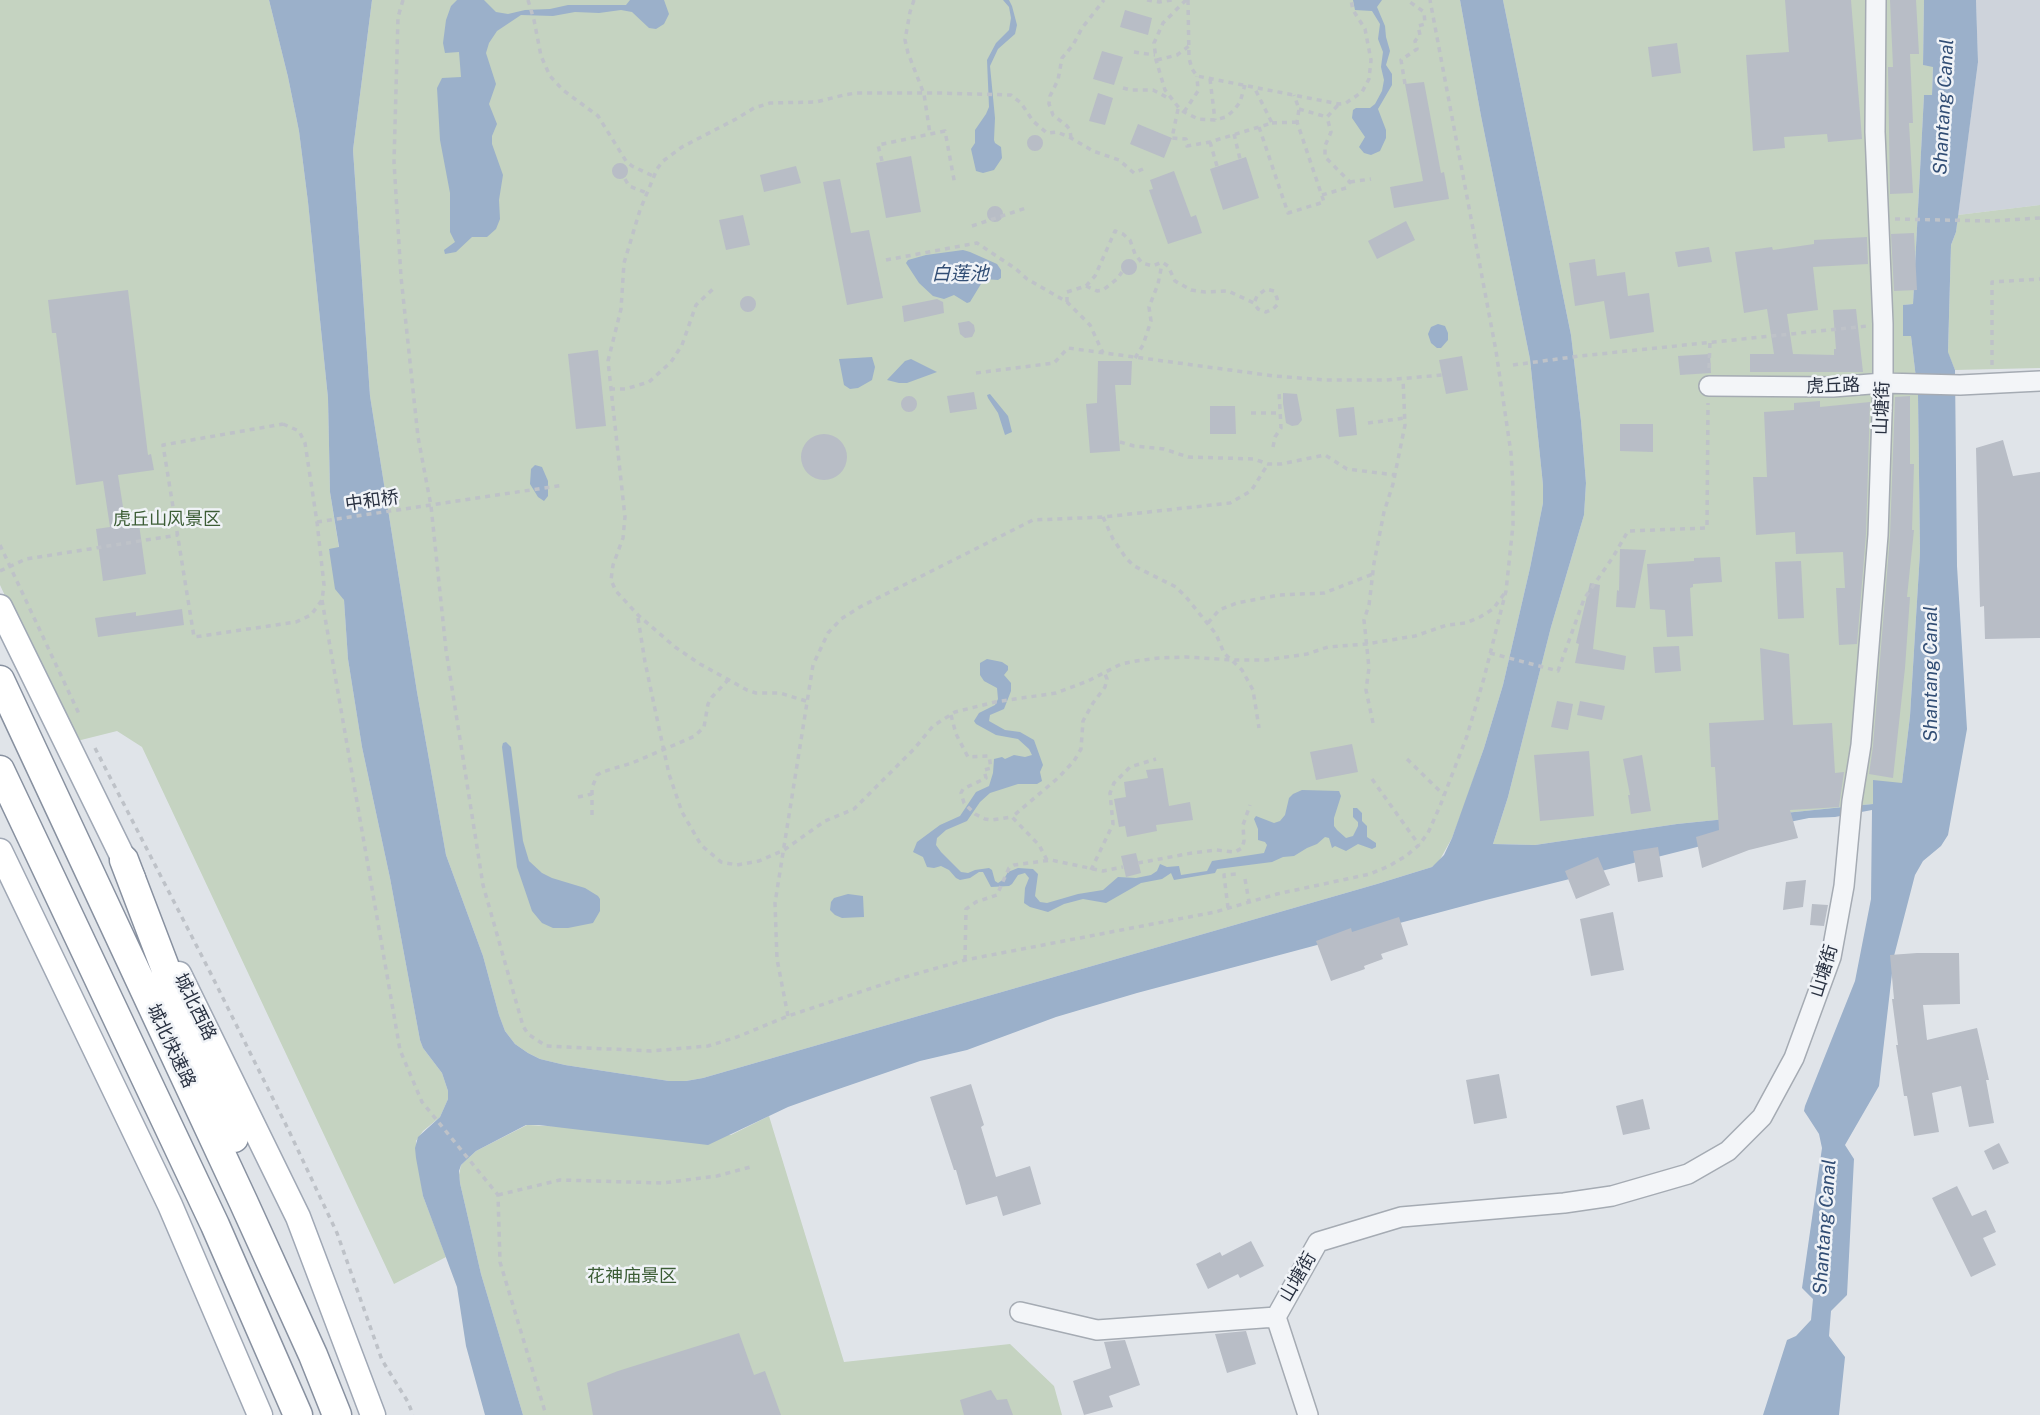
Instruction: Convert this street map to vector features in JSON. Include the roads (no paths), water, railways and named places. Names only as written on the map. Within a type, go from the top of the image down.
[{"type":"highway","name":"城北快速路","points":[[0,680],[243,1201],[313,1355],[337,1415]]},
{"type":"highway","name":"城北快速路","points":[[0,770],[215,1225],[298,1415]]},
{"type":"highway","points":[[124,860],[192,1038],[278,1241],[313,1355]]},
{"type":"main road","name":"城北西路","points":[[0,607],[298,1217],[373,1415]]},
{"type":"main road","points":[[0,851],[170,1205],[260,1415]]},
{"type":"street","name":"山塘街","points":[[1020,1312],[1097,1330],[1276,1317],[1318,1242],[1401,1217],[1564,1203],[1612,1196],[1688,1174],[1728,1151],[1762,1117],[1794,1058],[1831,957],[1844,886],[1861,745],[1878,535],[1882,383],[1883,324],[1875,132],[1876,0]]},
{"type":"street","name":"虎丘路","points":[[1709,386],[1833,387],[1882,383],[1960,385],[2040,381]]},
{"type":"street","points":[[1276,1317],[1308,1415]]},
{"type":"water","name":"Shantang Canal","points":[[269,0],[372,0],[353,150],[370,396],[446,855],[483,956],[505,1031],[515,1044],[540,1059],[669,1081],[686,1081],[1377,884],[1432,867],[1444,855],[1484,748],[1503,685],[1543,503],[1530,359],[1460,0],[1503,0],[1571,335],[1586,483],[1584,515],[1493,844],[1535,845],[1677,824],[1873,804],[1873,780],[1902,783],[1910,716],[1920,552],[1918,395],[1911,336],[1903,336],[1903,305],[1913,304],[1924,95],[1932,95],[1933,67],[1923,65],[1924,0],[1976,0],[1978,62],[1956,232],[1951,245],[1948,352],[1955,370],[1957,566],[1967,729],[1948,835],[1941,846],[1923,861],[1915,875],[1894,956],[1879,1086],[1845,1145],[1854,1159],[1847,1295],[1831,1311],[1829,1336],[1845,1357],[1839,1415],[1763,1415],[1787,1340],[1796,1336],[1811,1320],[1813,1299],[1802,1288],[1822,1148],[1819,1134],[1804,1111],[1855,981],[1871,899],[1872,810],[1835,817],[1809,818],[1750,830],[1705,845],[1137,993],[827,1093],[788,1107],[708,1145],[526,1125],[476,1151],[461,1165],[459,1171],[481,1274],[523,1415],[485,1415],[466,1346],[457,1287],[423,1196],[416,1158],[418,1137],[440,1117],[448,1099],[448,1091],[442,1073],[420,1040],[362,747],[348,659],[344,600],[335,589],[329,549],[339,547],[330,492],[328,398],[308,202],[299,131]]},
{"type":"water","points":[[457,0],[484,0],[496,12],[508,14],[568,5],[626,5],[630,0],[664,0],[669,14],[664,24],[656,29],[649,28],[632,12],[621,10],[553,16],[521,15],[497,31],[486,53],[496,84],[489,104],[497,124],[492,144],[503,175],[499,200],[500,219],[496,229],[487,237],[472,237],[456,252],[445,254],[444,250],[455,242],[450,232],[450,193],[440,140],[437,88],[442,78],[461,77],[459,52],[445,53],[443,43],[446,20],[451,6]]},
{"type":"water","points":[[1003,0],[1009,0],[1017,25],[1015,34],[998,49],[990,66],[995,118],[994,140],[1001,147],[1002,158],[994,170],[983,173],[976,171],[971,149],[975,143],[975,130],[989,107],[987,60],[996,43],[1009,30],[1009,7]]},
{"type":"water","points":[[1353,0],[1382,0],[1377,7],[1385,26],[1390,51],[1386,65],[1392,74],[1392,85],[1378,109],[1386,130],[1386,138],[1380,151],[1371,155],[1364,153],[1359,147],[1365,137],[1352,118],[1353,110],[1370,108],[1382,91],[1383,52],[1378,39],[1380,24],[1372,11],[1355,10]]},
{"type":"water","name":"白莲池","points":[[963,250],[997,264],[1001,270],[1001,278],[984,279],[967,303],[954,295],[944,299],[933,296],[919,283],[906,263],[926,255]]},
{"type":"water","points":[[1438,324],[1445,326],[1448,333],[1448,340],[1441,348],[1431,343],[1428,334],[1431,327]]},
{"type":"water","points":[[872,357],[875,367],[872,380],[858,388],[850,389],[844,385],[839,359]]},
{"type":"water","points":[[911,359],[937,372],[907,383],[887,380],[905,361]]},
{"type":"water","points":[[990,394],[1008,416],[1012,432],[1005,435],[998,413],[988,398],[987,395]]},
{"type":"water","points":[[535,465],[542,467],[548,481],[548,496],[544,501],[530,484],[531,469]]},
{"type":"water","points":[[987,659],[1008,666],[1004,675],[1011,683],[1004,709],[990,715],[989,721],[1034,740],[1043,765],[1040,772],[1042,781],[1037,784],[1018,784],[990,793],[967,821],[946,830],[937,838],[936,845],[961,872],[989,868],[998,883],[1008,872],[1018,868],[1033,869],[1038,874],[1035,896],[1040,902],[1047,903],[1103,890],[1118,877],[1151,875],[1157,871],[1160,864],[1167,867],[1179,866],[1181,875],[1207,871],[1212,861],[1264,853],[1267,845],[1258,840],[1254,819],[1256,816],[1274,823],[1280,821],[1285,815],[1289,798],[1302,790],[1339,791],[1341,796],[1334,826],[1346,838],[1353,836],[1358,822],[1353,817],[1353,808],[1357,808],[1367,826],[1367,837],[1376,843],[1376,847],[1372,849],[1358,844],[1346,851],[1335,846],[1332,848],[1329,838],[1325,837],[1294,856],[1272,862],[1217,869],[1215,873],[1174,880],[1171,873],[1162,879],[1141,883],[1106,903],[1083,899],[1048,912],[1024,903],[1029,878],[1025,873],[1018,875],[1009,886],[991,887],[983,872],[960,880],[941,866],[927,867],[923,857],[913,852],[917,842],[940,825],[960,816],[976,792],[989,786],[994,759],[1032,755],[1018,739],[996,735],[974,721],[979,713],[995,705],[998,699],[997,688],[984,681],[980,675],[980,663]]},
{"type":"water","points":[[506,742],[511,747],[523,841],[529,861],[542,873],[585,888],[598,896],[600,911],[593,923],[553,928],[542,923],[532,911],[517,867],[502,747]]},
{"type":"water","points":[[848,894],[863,896],[864,917],[842,918],[830,910],[834,898]]},
{"type":"park label","name":"虎丘山风景区","points":[[167,519]]},
{"type":"park label","name":"花神庙景区","points":[[632,1276]]}]
